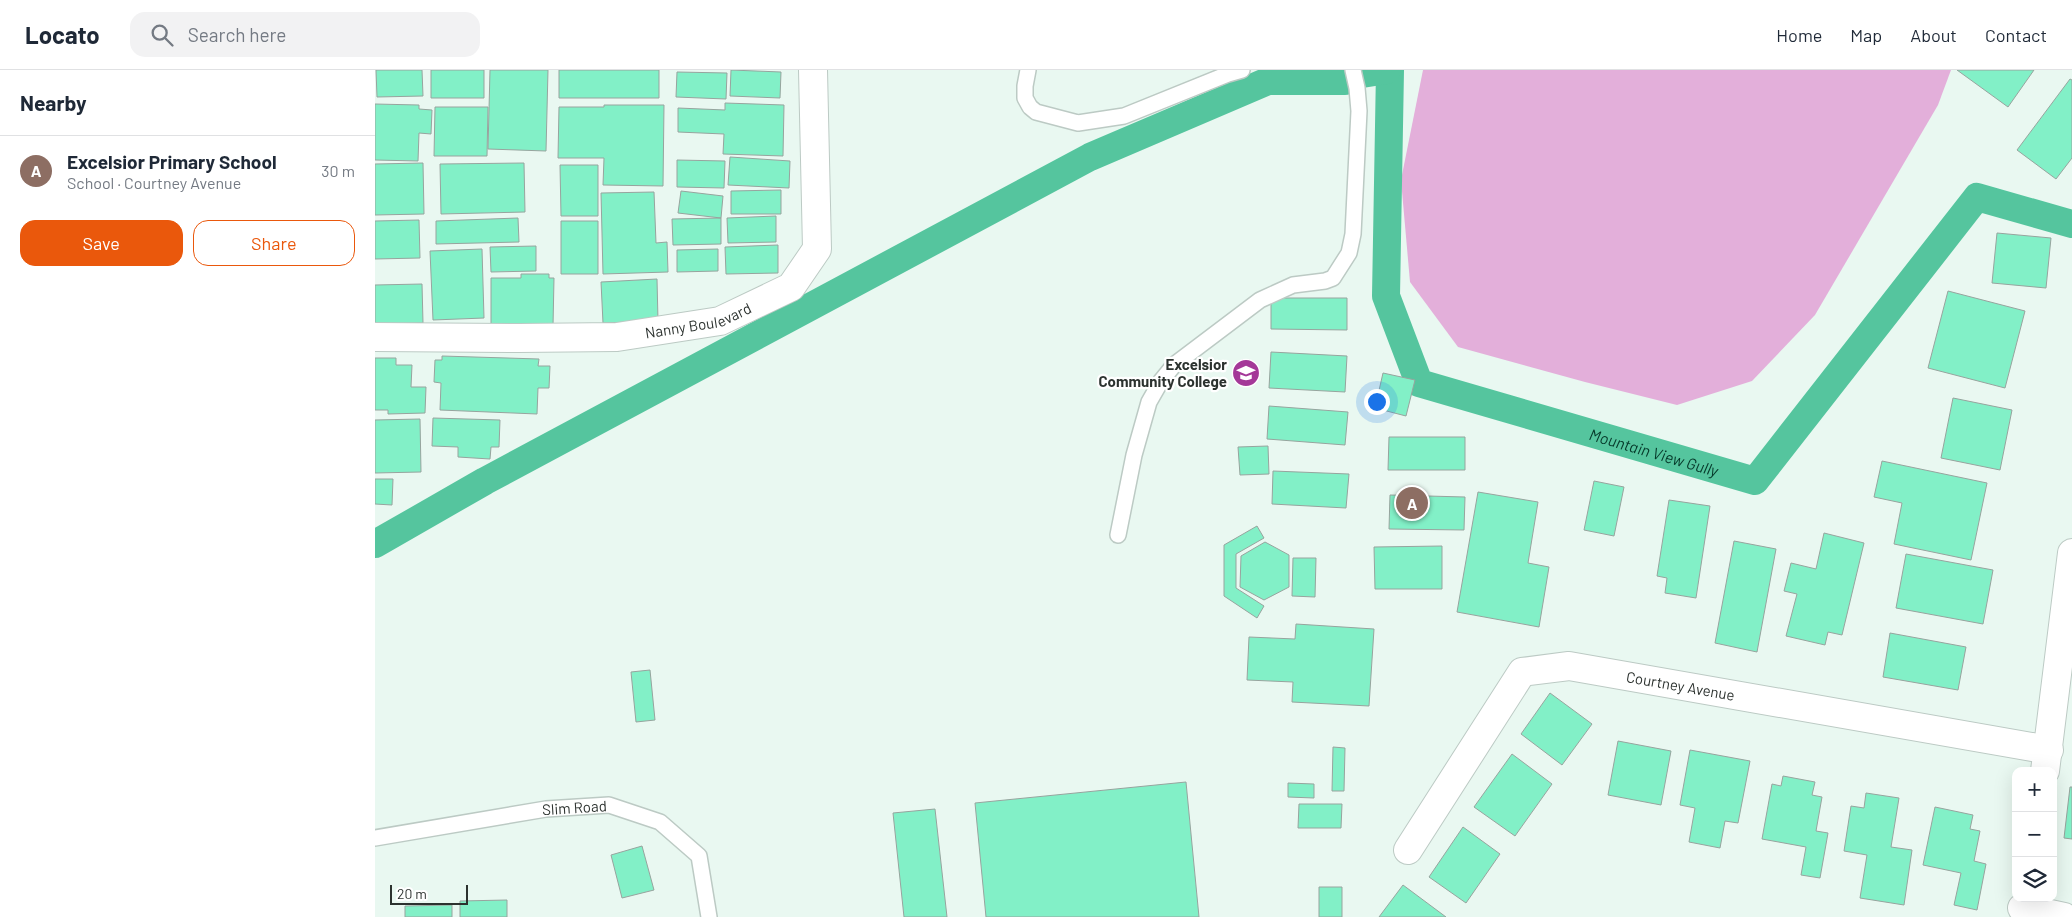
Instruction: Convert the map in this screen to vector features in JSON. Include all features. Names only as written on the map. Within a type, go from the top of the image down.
[{"type":"street","name":"Nanny Boulevard","points":[[375,337],[617,337],[720,322],[791,287],[817,249],[813,70]]},
{"type":"street","points":[[2047,760],[2072,553]]},
{"type":"street","name":"Courtney Avenue","points":[[1408,850],[1522,672],[1569,666],[2047,760]]},
{"type":"street","points":[[2022,908],[2064,917]]},
{"type":"lane","points":[[1028,70],[1025,98],[1030,107],[1036,112],[1078,123],[1124,116],[1219,77],[1242,70]]},
{"type":"lane","points":[[1118,535],[1134,455],[1149,402],[1161,381],[1174,365],[1260,300],[1293,285],[1325,281],[1333,278],[1349,253],[1353,234],[1359,111],[1353,70]]},
{"type":"lane","name":"Slim Road","points":[[375,838],[546,809],[609,805],[660,822],[699,856],[709,917]]},
{"type":"shaded area","points":[[1423,70],[1951,70],[1938,105],[1815,315],[1752,381],[1677,405],[1458,347],[1410,282],[1401,180]]},
{"type":"building","points":[[376,70],[422,70],[423,96],[377,97]]},
{"type":"building","points":[[431,70],[484,70],[484,98],[431,98]]},
{"type":"building","points":[[490,70],[548,70],[546,151],[488,149]]},
{"type":"building","points":[[559,70],[659,70],[659,98],[559,98]]},
{"type":"building","points":[[731,70],[781,72],[780,98],[730,96]]},
{"type":"building","points":[[1957,70],[2034,70],[2008,107]]},
{"type":"building","points":[[677,72],[727,73],[726,99],[676,97]]},
{"type":"building","points":[[2070,79],[2072,80],[2072,158],[2056,179],[2017,150]]},
{"type":"building","points":[[725,103],[784,105],[783,156],[723,154],[724,134],[678,132],[678,108],[725,110]]},
{"type":"building","points":[[375,104],[419,105],[419,109],[432,110],[431,134],[419,133],[418,161],[375,160]]},
{"type":"building","points":[[604,105],[664,105],[663,186],[603,185],[604,158],[558,158],[559,107],[604,107]]},
{"type":"building","points":[[435,107],[488,107],[487,156],[434,156]]},
{"type":"building","points":[[730,157],[790,161],[789,188],[728,185]]},
{"type":"building","points":[[677,160],[725,161],[724,188],[677,187]]},
{"type":"building","points":[[423,163],[424,214],[375,215],[375,164]]},
{"type":"building","points":[[524,163],[525,212],[441,214],[440,164]]},
{"type":"building","points":[[560,165],[598,165],[598,216],[561,216]]},
{"type":"building","points":[[781,190],[781,214],[731,214],[731,191]]},
{"type":"building","points":[[681,191],[723,196],[721,218],[678,213]]},
{"type":"building","points":[[654,192],[656,243],[667,242],[668,272],[603,274],[601,193]]},
{"type":"building","points":[[776,216],[776,242],[728,243],[727,218]]},
{"type":"building","points":[[518,218],[519,242],[436,244],[436,221]]},
{"type":"building","points":[[721,218],[721,244],[673,245],[672,219]]},
{"type":"building","points":[[419,220],[420,258],[375,259],[375,221]]},
{"type":"building","points":[[561,221],[598,221],[598,274],[561,274]]},
{"type":"building","points":[[1997,233],[2051,238],[2046,288],[1992,283]]},
{"type":"building","points":[[778,245],[778,273],[726,274],[725,247]]},
{"type":"building","points":[[536,246],[536,271],[491,272],[490,247]]},
{"type":"building","points":[[482,249],[484,318],[433,320],[430,251]]},
{"type":"building","points":[[718,249],[718,271],[677,272],[677,250]]},
{"type":"building","points":[[521,274],[549,274],[549,278],[554,278],[553,326],[491,326],[491,278],[521,278]]},
{"type":"building","points":[[657,279],[658,321],[603,323],[601,282]]},
{"type":"building","points":[[422,284],[423,323],[375,324],[375,285]]},
{"type":"building","points":[[1948,291],[2025,311],[2005,388],[1928,368]]},
{"type":"building","points":[[1271,298],[1347,298],[1347,330],[1271,329]]},
{"type":"building","points":[[1271,352],[1347,356],[1345,392],[1269,388]]},
{"type":"building","points":[[442,356],[539,359],[538,366],[550,366],[549,388],[538,388],[537,414],[440,410],[441,383],[434,382],[435,360],[442,360]]},
{"type":"building","points":[[375,358],[396,358],[396,365],[412,365],[411,387],[426,387],[425,413],[388,414],[388,410],[375,410]]},
{"type":"building","points":[[1383,373],[1415,380],[1406,416],[1375,408]]},
{"type":"building","points":[[1953,398],[2012,410],[2000,470],[1941,458]]},
{"type":"building","points":[[1269,406],[1348,412],[1345,445],[1267,439]]},
{"type":"building","points":[[433,418],[500,420],[499,447],[491,447],[490,459],[458,457],[458,447],[432,446]]},
{"type":"building","points":[[420,419],[421,472],[375,473],[375,420]]},
{"type":"building","points":[[1389,437],[1465,437],[1465,470],[1388,470]]},
{"type":"building","points":[[1268,446],[1269,474],[1240,475],[1238,447]]},
{"type":"building","points":[[1882,461],[1987,483],[1971,560],[1894,544],[1902,503],[1874,497]]},
{"type":"building","points":[[1273,471],[1349,474],[1346,508],[1272,504]]},
{"type":"building","points":[[375,479],[393,479],[392,505],[375,504]]},
{"type":"building","points":[[1594,481],[1624,487],[1614,536],[1584,530]]},
{"type":"building","points":[[1478,492],[1538,502],[1528,563],[1549,567],[1539,627],[1457,612]]},
{"type":"building","points":[[1390,495],[1465,497],[1464,530],[1389,529]]},
{"type":"building","points":[[1669,500],[1710,506],[1696,598],[1665,593],[1667,578],[1657,576]]},
{"type":"building","points":[[1257,526],[1264,538],[1236,554],[1236,588],[1264,606],[1257,618],[1224,596],[1224,545]]},
{"type":"building","points":[[1824,533],[1864,543],[1842,635],[1828,632],[1825,645],[1786,636],[1797,594],[1784,591],[1791,563],[1816,569]]},
{"type":"building","points":[[1734,541],[1776,549],[1757,652],[1715,643]]},
{"type":"building","points":[[1265,542],[1289,555],[1289,587],[1264,600],[1240,587],[1241,556]]},
{"type":"building","points":[[1442,546],[1442,589],[1375,589],[1374,547]]},
{"type":"building","points":[[1906,554],[1993,570],[1983,624],[1896,608]]},
{"type":"building","points":[[1293,558],[1316,558],[1315,597],[1292,596]]},
{"type":"building","points":[[1296,624],[1374,629],[1369,706],[1292,702],[1293,682],[1247,680],[1249,637],[1295,639]]},
{"type":"building","points":[[1890,633],[1966,647],[1958,690],[1883,677]]},
{"type":"building","points":[[650,670],[655,720],[636,722],[631,672]]},
{"type":"building","points":[[1550,693],[1592,724],[1562,765],[1521,734]]},
{"type":"building","points":[[1618,741],[1671,751],[1661,805],[1608,795]]},
{"type":"building","points":[[1333,747],[1345,748],[1344,791],[1332,791]]},
{"type":"building","points":[[1690,750],[1750,761],[1738,823],[1725,821],[1720,848],[1689,842],[1695,808],[1680,805]]},
{"type":"building","points":[[1512,754],[1552,784],[1515,836],[1474,807]]},
{"type":"building","points":[[1783,776],[1815,782],[1812,795],[1822,797],[1816,831],[1828,833],[1820,878],[1801,875],[1806,847],[1762,839],[1772,784],[1781,786]]},
{"type":"building","points":[[1186,782],[1199,917],[986,917],[975,803]]},
{"type":"building","points":[[1288,783],[1314,784],[1314,798],[1288,797]]},
{"type":"building","points":[[2070,787],[2072,787],[2072,839],[2064,838]]},
{"type":"building","points":[[1866,793],[1899,798],[1891,847],[1912,850],[1904,905],[1860,898],[1867,855],[1844,851],[1851,806],[1864,808]]},
{"type":"building","points":[[1299,804],[1342,804],[1341,828],[1298,828]]},
{"type":"building","points":[[1935,807],[1973,815],[1970,829],[1980,831],[1974,861],[1986,864],[1977,910],[1954,905],[1961,873],[1923,865]]},
{"type":"building","points":[[935,809],[947,917],[904,917],[893,813]]},
{"type":"building","points":[[1463,827],[1500,854],[1466,903],[1429,877]]},
{"type":"building","points":[[642,846],[654,890],[622,898],[611,855]]},
{"type":"building","points":[[1403,885],[1446,917],[1379,917]]},
{"type":"building","points":[[1319,887],[1342,887],[1342,917],[1319,917]]},
{"type":"building","points":[[507,900],[507,917],[460,917],[460,901]]},
{"type":"building","points":[[452,905],[452,917],[405,917],[405,906]]},
{"type":"waterway","points":[[1362,74],[1387,70]]},
{"type":"waterway","name":"Mountain View Gully","points":[[1390,70],[1386,296],[1419,383],[1755,481],[1977,197],[2072,224]]},
{"type":"waterway","points":[[375,544],[485,481],[1090,157],[1268,81],[1345,81]]},
{"type":"place","name":"Excelsior Community College","points":[[1246,373]]},
{"type":"place","name":"Excelsior Primary School","points":[[1412,503]]}]
